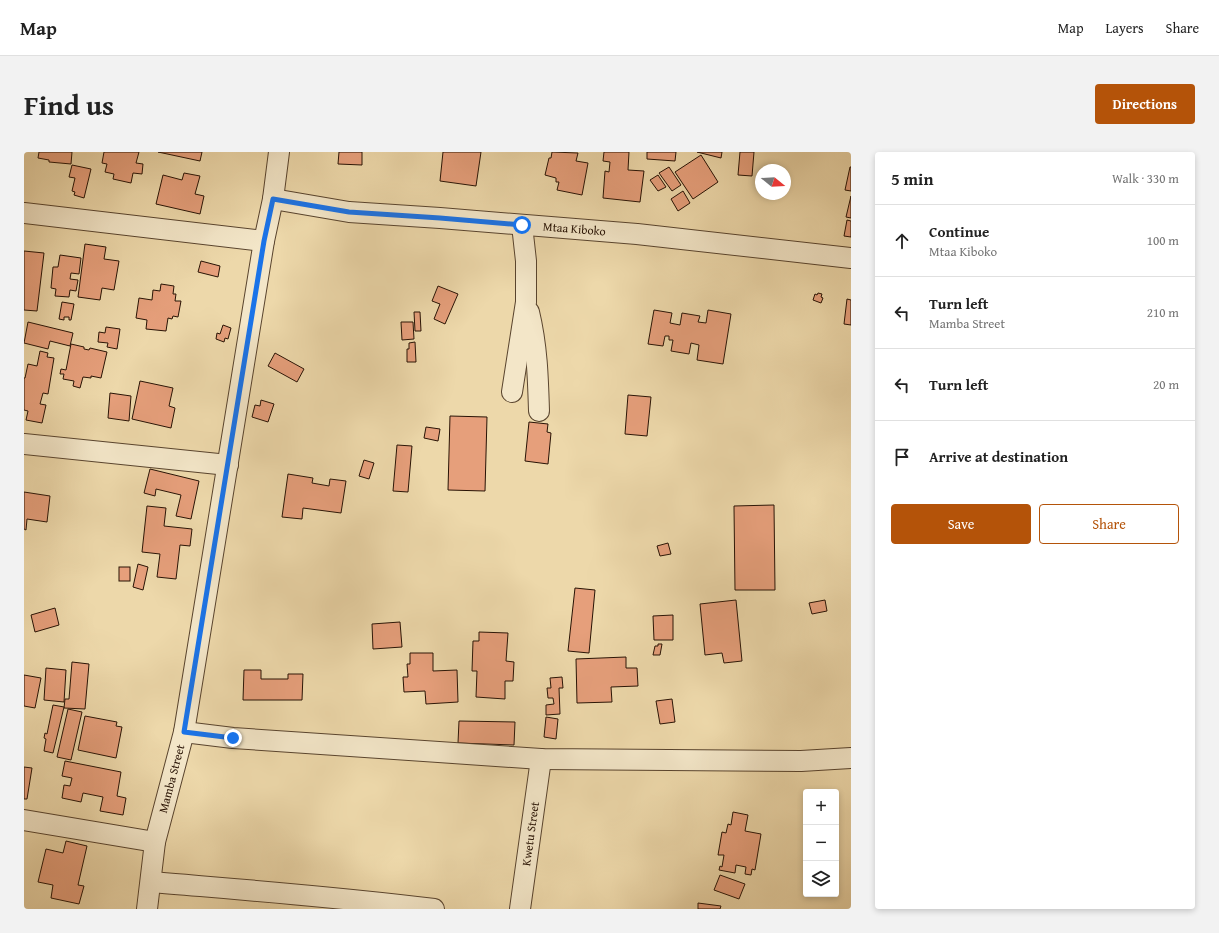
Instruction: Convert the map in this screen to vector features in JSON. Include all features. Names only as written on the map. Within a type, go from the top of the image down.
[{"type":"street","name":"Mamba Street","points":[[148,909],[155,842],[184,732],[264,241],[273,199],[279,152]]},
{"type":"street","name":"Mtaa Kiboko","points":[[273,199],[349,212],[637,234],[851,258]]},
{"type":"street","points":[[24,213],[264,241]]},
{"type":"street","points":[[512,392],[526,302],[526,261],[522,225]]},
{"type":"street","points":[[526,302],[533,329],[537,358],[539,411]]},
{"type":"street","points":[[24,444],[228,465]]},
{"type":"street","points":[[184,732],[233,738],[542,759],[801,761],[851,758]]},
{"type":"street","name":"Kwetu Street","points":[[520,909],[542,759]]},
{"type":"street","points":[[24,820],[155,842]]},
{"type":"street","points":[[151,882],[329,897],[434,909]]},
{"type":"building","points":[[39,152],[72,152],[71,164],[49,162],[49,160],[38,158]]},
{"type":"building","points":[[104,152],[139,152],[136,163],[143,164],[142,174],[133,173],[131,183],[113,179],[114,174],[105,172],[107,164],[102,163]]},
{"type":"building","points":[[158,152],[202,152],[200,161]]},
{"type":"building","points":[[339,152],[362,152],[362,165],[338,164]]},
{"type":"building","points":[[443,152],[481,152],[476,186],[440,181]]},
{"type":"building","points":[[552,152],[578,153],[576,161],[588,163],[582,195],[557,190],[559,182],[556,182],[556,178],[545,175]]},
{"type":"building","points":[[604,152],[629,152],[628,170],[644,171],[640,202],[603,198],[605,171],[609,172],[610,162],[603,161]]},
{"type":"building","points":[[647,152],[676,152],[675,161],[647,159]]},
{"type":"building","points":[[697,152],[722,152],[721,158]]},
{"type":"building","points":[[740,152],[754,152],[752,176],[738,175]]},
{"type":"building","points":[[701,155],[718,182],[693,199],[675,172]]},
{"type":"building","points":[[72,165],[91,169],[84,198],[74,195],[75,192],[72,191],[75,178],[69,177]]},
{"type":"building","points":[[669,167],[681,185],[672,191],[659,173]]},
{"type":"building","points":[[851,167],[851,191],[845,190]]},
{"type":"building","points":[[184,173],[200,176],[195,194],[204,196],[200,214],[156,204],[163,175],[182,180]]},
{"type":"building","points":[[658,175],[666,187],[658,191],[650,180]]},
{"type":"building","points":[[683,191],[690,203],[678,211],[671,199]]},
{"type":"building","points":[[851,196],[851,218],[846,217]]},
{"type":"building","points":[[847,220],[851,221],[851,237],[844,236]]},
{"type":"building","points":[[85,244],[106,247],[104,259],[119,261],[114,290],[102,288],[100,300],[78,297]]},
{"type":"building","points":[[24,251],[44,253],[37,311],[24,310]]},
{"type":"building","points":[[60,255],[81,258],[79,274],[71,273],[70,279],[78,280],[76,291],[70,290],[69,297],[55,296],[56,289],[51,288],[53,267],[58,267]]},
{"type":"building","points":[[201,261],[220,266],[218,277],[198,272]]},
{"type":"building","points":[[161,284],[174,286],[173,294],[176,294],[175,301],[181,301],[178,317],[173,316],[172,319],[168,318],[166,331],[146,329],[147,320],[136,318],[139,298],[152,300],[153,290],[160,291]]},
{"type":"building","points":[[438,286],[458,294],[445,324],[434,319],[440,304],[432,301]]},
{"type":"building","points":[[818,293],[822,294],[821,297],[823,298],[821,303],[813,300],[815,294],[817,295]]},
{"type":"building","points":[[847,299],[851,300],[851,325],[844,324]]},
{"type":"building","points":[[62,302],[74,304],[71,320],[69,320],[69,317],[64,317],[64,320],[59,319]]},
{"type":"building","points":[[654,310],[672,313],[670,323],[680,325],[682,313],[700,316],[698,322],[706,323],[708,310],[731,314],[723,364],[697,360],[699,345],[691,343],[689,354],[671,351],[673,340],[669,340],[669,336],[665,336],[663,346],[648,344]]},
{"type":"building","points":[[414,312],[420,312],[421,331],[415,331]]},
{"type":"building","points":[[28,322],[73,333],[70,346],[50,341],[48,349],[24,343]]},
{"type":"building","points":[[401,322],[413,322],[414,339],[402,340]]},
{"type":"building","points":[[223,325],[231,328],[228,339],[225,338],[224,342],[216,339],[217,333],[220,334]]},
{"type":"building","points":[[106,327],[120,329],[117,349],[107,347],[108,343],[98,342],[99,332],[105,333]]},
{"type":"building","points":[[415,342],[416,362],[407,362],[407,349],[409,349],[409,343]]},
{"type":"building","points":[[71,344],[84,347],[84,349],[89,350],[90,348],[107,352],[101,378],[91,376],[91,378],[83,377],[80,388],[73,386],[74,381],[63,379],[64,374],[60,374],[61,369],[66,370]]},
{"type":"building","points":[[40,351],[48,353],[47,357],[54,358],[48,394],[43,393],[40,404],[46,405],[42,423],[26,420],[28,411],[24,410],[24,378],[28,364],[37,366]]},
{"type":"building","points":[[275,353],[304,369],[297,382],[268,366]]},
{"type":"building","points":[[140,381],[173,388],[169,406],[175,408],[171,428],[132,419]]},
{"type":"building","points":[[110,393],[131,396],[129,421],[108,418]]},
{"type":"building","points":[[628,395],[651,397],[647,436],[625,434]]},
{"type":"building","points":[[261,400],[274,404],[268,422],[252,417],[255,405],[260,406]]},
{"type":"building","points":[[450,416],[487,417],[485,491],[448,490]]},
{"type":"building","points":[[529,422],[548,424],[547,432],[551,433],[548,464],[525,461]]},
{"type":"building","points":[[426,427],[440,429],[438,441],[424,438]]},
{"type":"building","points":[[397,445],[412,446],[408,492],[393,491]]},
{"type":"building","points":[[364,460],[374,463],[369,479],[359,476]]},
{"type":"building","points":[[150,469],[199,481],[191,519],[176,516],[181,495],[156,489],[155,496],[144,493]]},
{"type":"building","points":[[288,474],[313,478],[312,483],[329,486],[330,479],[346,481],[341,513],[303,508],[302,519],[282,517]]},
{"type":"building","points":[[24,492],[50,496],[47,522],[27,519],[26,530],[24,529]]},
{"type":"building","points":[[774,505],[775,590],[735,590],[734,506]]},
{"type":"building","points":[[147,506],[166,508],[164,526],[192,529],[190,546],[180,545],[176,579],[157,577],[160,554],[142,552]]},
{"type":"building","points":[[668,543],[671,554],[660,556],[657,546]]},
{"type":"building","points":[[138,564],[148,567],[143,590],[133,587]]},
{"type":"building","points":[[119,567],[130,567],[130,581],[119,581]]},
{"type":"building","points":[[575,588],[595,590],[589,653],[568,651]]},
{"type":"building","points":[[736,600],[742,661],[724,663],[722,653],[705,655],[700,604]]},
{"type":"building","points":[[825,600],[827,611],[812,614],[809,603]]},
{"type":"building","points":[[55,608],[59,625],[35,632],[31,615]]},
{"type":"building","points":[[673,615],[673,640],[654,640],[653,616]]},
{"type":"building","points":[[400,622],[402,647],[373,649],[372,624]]},
{"type":"building","points":[[479,632],[508,633],[506,661],[514,662],[513,681],[505,681],[505,699],[476,697],[477,671],[472,671],[473,641],[479,641]]},
{"type":"building","points":[[658,644],[662,644],[660,655],[653,655],[655,646],[658,646]]},
{"type":"building","points":[[410,653],[433,653],[433,671],[457,670],[458,702],[426,704],[425,691],[404,692],[403,677],[408,677],[407,664],[410,664]]},
{"type":"building","points":[[626,657],[626,668],[637,668],[638,686],[611,687],[612,702],[577,703],[576,659]]},
{"type":"building","points":[[72,662],[89,664],[85,709],[64,708],[65,699],[69,699]]},
{"type":"building","points":[[46,668],[66,670],[64,702],[44,700]]},
{"type":"building","points":[[244,670],[261,670],[261,679],[288,679],[288,674],[303,674],[302,700],[243,700]]},
{"type":"building","points":[[24,675],[41,678],[35,708],[24,706]]},
{"type":"building","points":[[562,677],[563,688],[559,688],[560,714],[546,715],[546,705],[554,704],[553,698],[548,698],[547,688],[551,688],[550,678]]},
{"type":"building","points":[[672,699],[675,722],[660,724],[656,701]]},
{"type":"building","points":[[53,705],[64,707],[53,753],[44,751],[46,739],[44,738],[45,733],[47,734]]},
{"type":"building","points":[[68,709],[82,712],[71,760],[57,757]]},
{"type":"building","points":[[85,716],[117,722],[116,726],[122,727],[116,758],[78,750]]},
{"type":"building","points":[[546,717],[558,719],[556,739],[544,737]]},
{"type":"building","points":[[459,721],[515,722],[514,745],[458,743]]},
{"type":"building","points":[[65,761],[121,772],[117,796],[126,798],[123,815],[100,811],[103,797],[83,793],[81,802],[62,798],[64,785],[70,786],[72,778],[62,776]]},
{"type":"building","points":[[24,767],[32,768],[27,799],[24,799]]},
{"type":"building","points":[[733,812],[748,815],[745,831],[761,834],[755,870],[752,869],[751,875],[745,874],[746,867],[736,865],[735,873],[719,870],[720,866],[722,867],[724,855],[718,855],[722,832],[726,833],[728,824],[731,825]]},
{"type":"building","points":[[66,841],[87,846],[78,885],[84,886],[79,904],[51,898],[53,885],[38,882],[46,849],[63,853]]},
{"type":"building","points":[[720,875],[745,884],[739,899],[714,890]]},
{"type":"building","points":[[698,903],[721,906],[720,909],[698,909]]},
{"type":"route","points":[[233,738],[184,732],[264,241],[273,199],[349,212],[522,225]]}]
